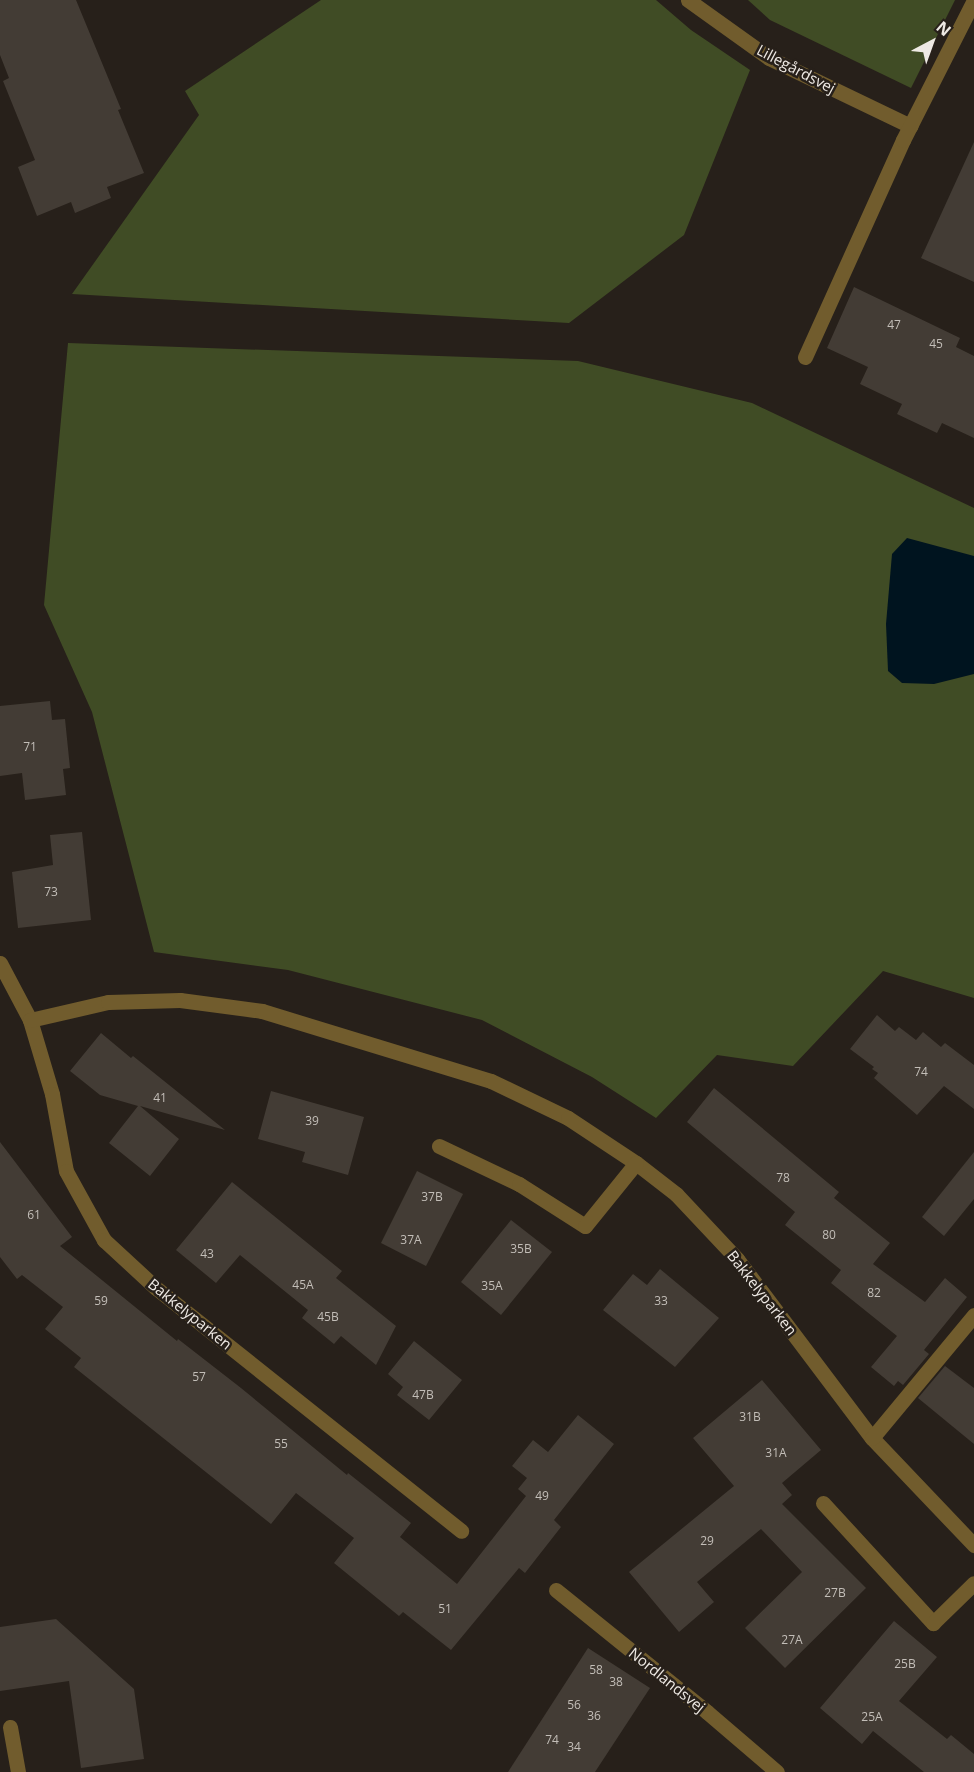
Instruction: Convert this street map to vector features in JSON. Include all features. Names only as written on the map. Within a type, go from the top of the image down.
[{"type":"street","name":"Lillegårdsvej","points":[[688,0],[769,58],[910,126]]},
{"type":"street","points":[[806,357],[910,126],[974,0]]},
{"type":"street","name":"Bakkelyparken","points":[[0,963],[30,1020],[52,1094],[66,1171],[104,1240],[156,1288],[461,1531]]},
{"type":"street","name":"Bakkelyparken","points":[[30,1020],[108,1002],[180,1000],[262,1011],[491,1081],[568,1118],[636,1162],[676,1194],[737,1259],[872,1438],[974,1545]]},
{"type":"street","points":[[439,1146],[519,1184],[585,1226],[636,1162]]},
{"type":"street","points":[[872,1438],[974,1315]]},
{"type":"street","points":[[823,1503],[933,1623],[974,1583]]},
{"type":"street","name":"Nordlandsvej","points":[[556,1590],[708,1712],[777,1772]]},
{"type":"street","points":[[10,1727],[18,1772]]},
{"type":"green space","points":[[321,0],[656,0],[691,30],[750,70],[684,235],[569,323],[72,294],[199,115],[185,91]]},
{"type":"green space","points":[[748,0],[955,0],[911,88],[770,20]]},
{"type":"green space","points":[[68,343],[578,361],[752,403],[974,508],[974,998],[883,971],[793,1066],[717,1055],[656,1118],[592,1077],[482,1020],[288,970],[154,952],[92,712],[44,605]]},
{"type":"water","points":[[907,538],[974,556],[974,674],[934,684],[902,683],[888,671],[886,624],[892,554]]},
{"type":"building","points":[[0,0],[76,0],[121,109],[118,110],[144,173],[107,187],[111,198],[75,213],[71,202],[37,216],[18,167],[35,160],[3,81],[9,78],[0,55]]},
{"type":"building","points":[[974,142],[974,282],[921,258]]},
{"type":"building","points":[[854,287],[960,338],[956,347],[974,356],[974,438],[942,423],[937,433],[897,414],[902,404],[860,384],[868,367],[827,348]]},
{"type":"building","points":[[50,701],[52,720],[65,719],[70,768],[63,769],[66,795],[25,800],[22,773],[0,776],[0,706]]},
{"type":"building","points":[[82,832],[91,920],[18,928],[12,872],[53,865],[50,835]]},
{"type":"building","points":[[877,1015],[895,1031],[899,1027],[916,1040],[923,1032],[941,1047],[945,1043],[974,1065],[974,1109],[944,1086],[917,1115],[874,1078],[878,1073],[872,1069],[874,1067],[850,1049]]},
{"type":"building","points":[[101,1033],[225,1130],[140,1106],[179,1139],[150,1176],[109,1143],[138,1106],[100,1095],[70,1071]]},
{"type":"building","points":[[714,1088],[839,1192],[834,1198],[890,1243],[873,1264],[925,1302],[945,1278],[967,1297],[924,1350],[929,1354],[903,1385],[898,1381],[894,1386],[871,1367],[897,1336],[831,1283],[841,1270],[785,1225],[795,1212],[687,1122]]},
{"type":"building","points":[[271,1091],[364,1117],[348,1175],[302,1162],[305,1152],[258,1139]]},
{"type":"building","points":[[0,1142],[72,1237],[60,1246],[177,1341],[178,1339],[347,1475],[348,1473],[411,1523],[400,1537],[457,1584],[526,1496],[518,1489],[527,1478],[512,1466],[533,1440],[548,1452],[578,1415],[614,1444],[554,1520],[561,1527],[525,1573],[519,1568],[451,1650],[403,1612],[399,1616],[334,1563],[354,1538],[296,1493],[271,1524],[74,1367],[81,1358],[45,1329],[63,1307],[22,1275],[17,1279],[0,1257]]},
{"type":"building","points":[[974,1152],[974,1199],[944,1236],[922,1217]]},
{"type":"building","points":[[417,1171],[463,1194],[426,1266],[381,1243]]},
{"type":"building","points":[[232,1182],[342,1271],[336,1278],[396,1326],[376,1365],[341,1336],[334,1344],[302,1318],[308,1310],[240,1255],[216,1283],[176,1250]]},
{"type":"building","points":[[511,1220],[552,1252],[501,1315],[461,1282]]},
{"type":"building","points":[[660,1269],[719,1318],[675,1367],[603,1310],[633,1274],[647,1285]]},
{"type":"building","points":[[414,1341],[462,1380],[429,1420],[397,1395],[403,1387],[388,1374]]},
{"type":"building","points":[[945,1366],[974,1388],[974,1444],[918,1398]]},
{"type":"building","points":[[762,1380],[821,1450],[782,1483],[792,1495],[782,1504],[866,1588],[785,1668],[745,1628],[802,1572],[761,1529],[697,1582],[714,1602],[679,1632],[629,1572],[734,1486],[693,1438]]},
{"type":"building","points":[[56,1619],[134,1689],[144,1759],[81,1768],[69,1681],[0,1691],[0,1627]]},
{"type":"building","points":[[894,1621],[937,1657],[899,1701],[947,1739],[951,1735],[974,1754],[974,1772],[924,1772],[873,1731],[862,1744],[820,1708]]},
{"type":"building","points":[[588,1648],[650,1688],[595,1772],[508,1772]]}]
